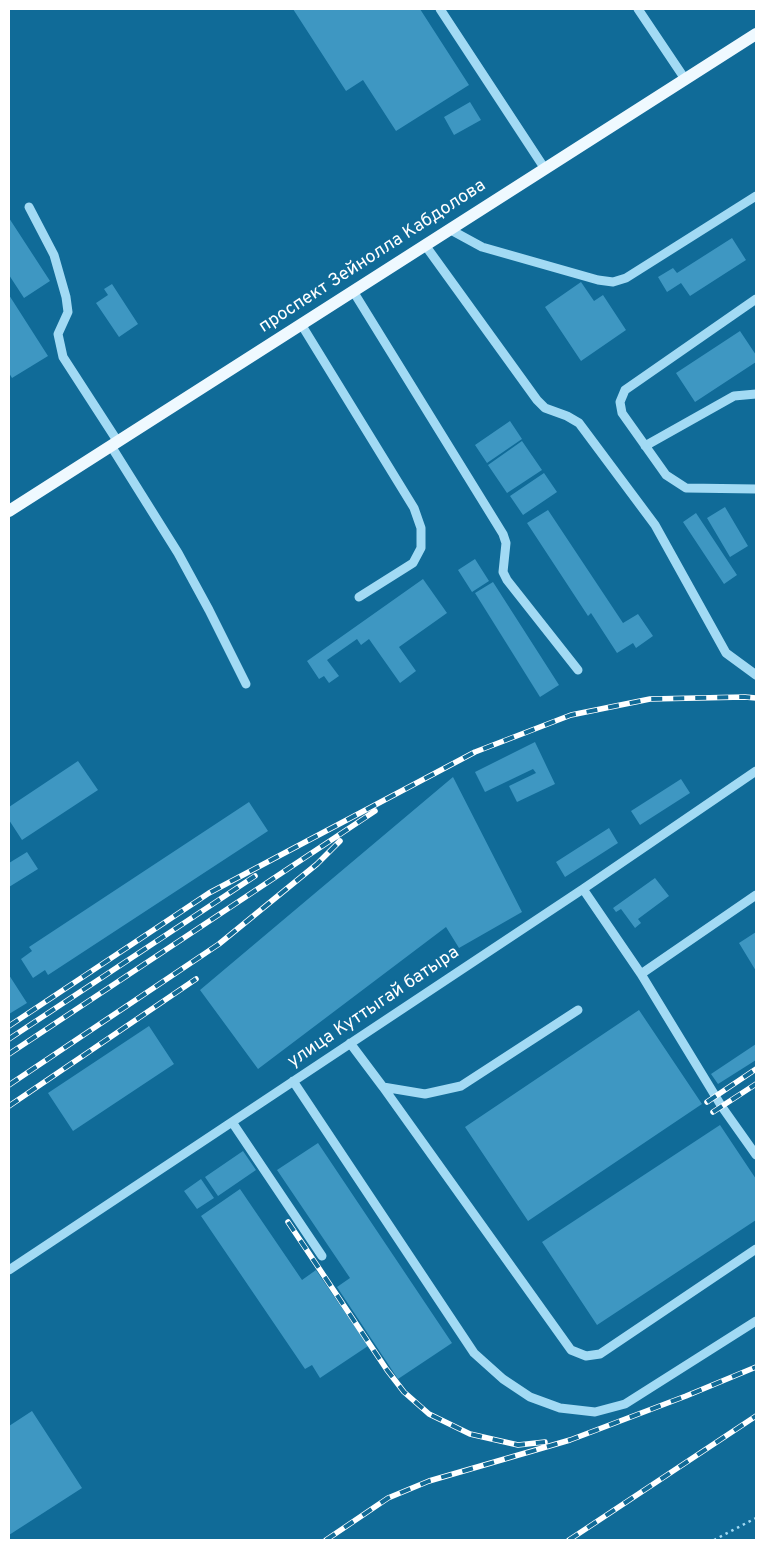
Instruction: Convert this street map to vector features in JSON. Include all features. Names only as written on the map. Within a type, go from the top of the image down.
[{"type":"main road","name":"проспект Зейнолла Кабдолова","points":[[9,511],[756,34]]},
{"type":"street","points":[[440,9],[545,169]]},
{"type":"street","points":[[638,9],[685,79]]},
{"type":"street","points":[[449,229],[482,247],[598,280],[614,282],[626,278],[756,196]]},
{"type":"street","points":[[29,207],[54,255],[66,297],[68,312],[58,334],[63,357],[178,553],[246,684]]},
{"type":"street","points":[[425,245],[537,400],[546,408],[579,423],[655,525],[726,653],[756,675]]},
{"type":"street","points":[[353,291],[504,534],[506,542],[503,572],[507,580],[578,670]]},
{"type":"street","points":[[756,299],[625,390],[620,402],[622,414],[666,475],[686,488],[756,489]]},
{"type":"street","points":[[301,324],[414,508],[421,528],[421,548],[414,563],[358,598]]},
{"type":"street","points":[[645,446],[734,396],[756,394]]},
{"type":"street","name":"улица Куттыгай батыра","points":[[9,1270],[583,889],[756,771]]},
{"type":"street","points":[[583,889],[641,974],[722,1107],[756,1155]]},
{"type":"street","points":[[641,974],[756,895]]},
{"type":"street","points":[[383,1087],[426,1094],[461,1086],[578,1010]]},
{"type":"street","points":[[350,1043],[571,1350],[586,1356],[600,1354],[756,1249]]},
{"type":"street","points":[[293,1081],[474,1353],[503,1379],[530,1397],[560,1408],[595,1412],[625,1404],[756,1322]]},
{"type":"street","points":[[232,1122],[322,1256]]},
{"type":"path","points":[[714,1540],[756,1518]]},
{"type":"building","points":[[293,9],[420,9],[469,85],[396,131],[363,80],[346,91]]},
{"type":"building","points":[[470,102],[481,120],[454,135],[444,117]]},
{"type":"building","points":[[9,218],[50,281],[24,298],[9,275]]},
{"type":"building","points":[[732,238],[746,260],[690,296],[681,283],[667,292],[658,277],[673,268],[677,273]]},
{"type":"building","points":[[581,282],[594,301],[603,295],[626,330],[581,361],[545,307]]},
{"type":"building","points":[[112,284],[138,324],[119,337],[96,303],[108,295],[104,289]]},
{"type":"building","points":[[9,295],[48,356],[12,378],[9,373]]},
{"type":"building","points":[[740,331],[756,355],[756,362],[695,402],[676,373]]},
{"type":"building","points":[[510,421],[522,439],[487,463],[475,445]]},
{"type":"building","points":[[522,441],[542,470],[507,493],[488,465]]},
{"type":"building","points":[[544,473],[557,492],[523,515],[510,496]]},
{"type":"building","points":[[725,507],[748,546],[730,557],[707,518]]},
{"type":"building","points":[[548,510],[623,623],[638,614],[653,636],[636,648],[633,643],[617,653],[591,613],[588,616],[527,523]]},
{"type":"building","points":[[696,513],[737,575],[724,584],[683,522]]},
{"type":"building","points":[[475,559],[489,581],[472,592],[458,570]]},
{"type":"building","points":[[423,579],[447,613],[399,647],[416,671],[400,683],[369,639],[361,645],[357,639],[327,660],[339,676],[329,683],[324,676],[319,679],[307,661]]},
{"type":"building","points":[[493,582],[559,685],[540,697],[475,593]]},
{"type":"building","points":[[535,742],[555,784],[517,802],[509,786],[536,773],[533,769],[485,792],[475,772]]},
{"type":"building","points":[[78,761],[98,790],[22,840],[9,820],[9,807]]},
{"type":"building","points":[[453,777],[522,912],[459,948],[446,927],[258,1069],[200,990]]},
{"type":"building","points":[[681,779],[690,793],[640,825],[631,811]]},
{"type":"building","points":[[249,802],[268,831],[48,975],[45,970],[33,978],[21,959],[32,951],[29,947]]},
{"type":"building","points":[[609,828],[618,843],[565,877],[556,862]]},
{"type":"building","points":[[27,852],[38,869],[9,887],[9,863]]},
{"type":"building","points":[[655,878],[669,896],[638,919],[641,923],[635,928],[621,909],[616,912],[613,908]]},
{"type":"building","points":[[756,932],[756,971],[739,943]]},
{"type":"building","points":[[9,975],[27,1003],[9,1014]]},
{"type":"building","points":[[639,1010],[702,1104],[528,1221],[465,1127]]},
{"type":"building","points":[[149,1026],[174,1064],[73,1131],[48,1093]]},
{"type":"building","points":[[756,1044],[756,1060],[718,1084],[711,1074]]},
{"type":"building","points":[[720,1125],[756,1179],[756,1220],[597,1325],[542,1242]]},
{"type":"building","points":[[318,1143],[452,1343],[398,1379],[337,1287],[350,1278],[277,1170]]},
{"type":"building","points":[[243,1151],[256,1170],[218,1196],[205,1177]]},
{"type":"building","points":[[201,1179],[214,1198],[197,1209],[184,1191]]},
{"type":"building","points":[[240,1189],[302,1280],[316,1270],[368,1346],[320,1378],[312,1365],[305,1369],[201,1216]]},
{"type":"building","points":[[32,1411],[82,1488],[9,1535],[9,1426]]},
{"type":"railway","points":[[9,1026],[209,893],[475,752],[571,715],[650,699],[756,698]]},
{"type":"railway","points":[[9,1054],[375,811]]},
{"type":"railway","points":[[9,1085],[219,944],[317,864],[340,841]]},
{"type":"railway","points":[[9,1039],[255,876]]},
{"type":"railway","points":[[9,1106],[196,979]]},
{"type":"railway","points":[[707,1102],[756,1069]]},
{"type":"railway","points":[[713,1112],[756,1084]]},
{"type":"railway","points":[[288,1222],[387,1370],[404,1392],[429,1414],[470,1434],[518,1445],[545,1442]]},
{"type":"railway","points":[[326,1540],[388,1498],[429,1481],[570,1440],[756,1367]]},
{"type":"railway","points":[[569,1540],[756,1416]]}]
